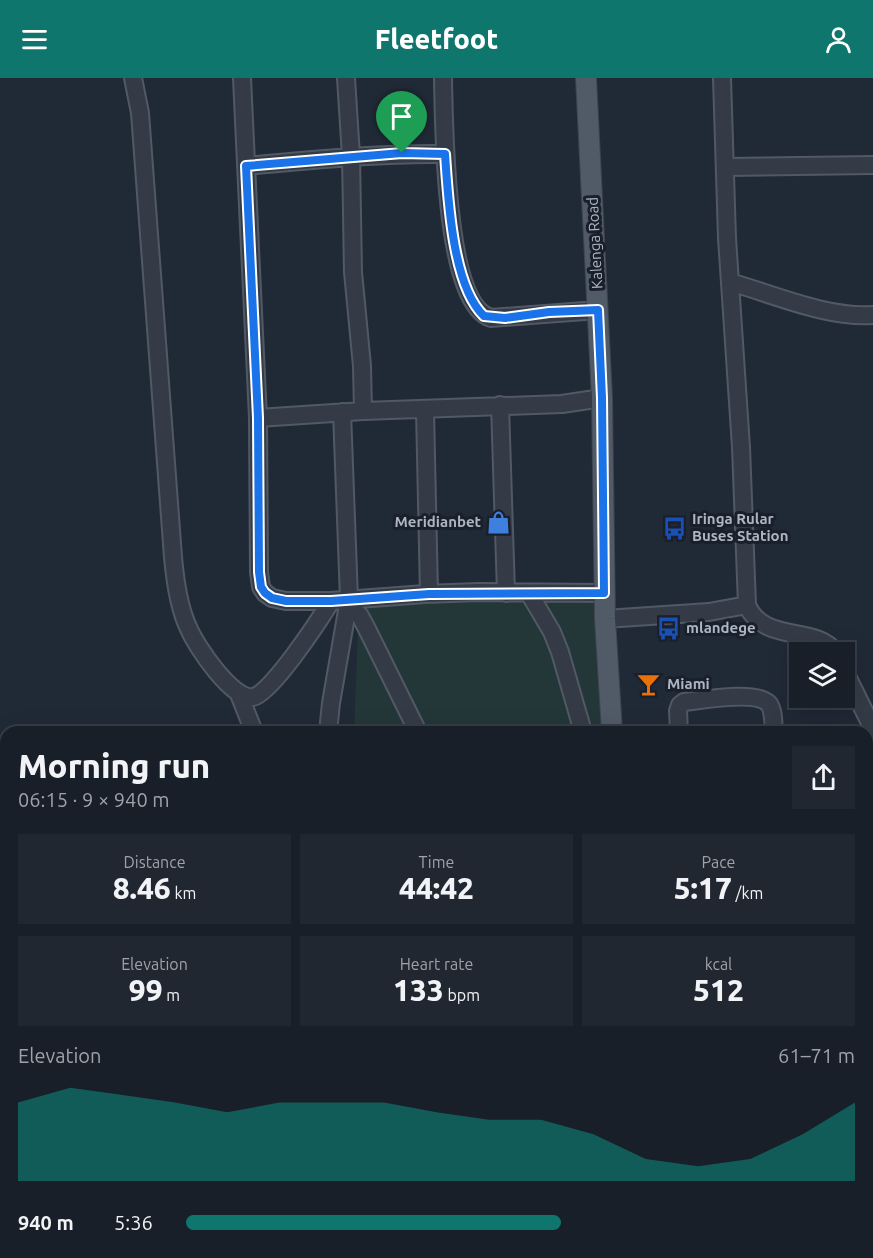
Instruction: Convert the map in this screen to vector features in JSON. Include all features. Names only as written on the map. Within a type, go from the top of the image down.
[{"type":"main road","name":"Kalenga Road","points":[[586,78],[602,398],[604,593],[612,726]]},
{"type":"street","points":[[133,78],[140,113],[174,565],[188,628],[198,647],[239,694],[252,726]]},
{"type":"street","points":[[242,78],[258,418],[259,572],[261,587],[265,593],[272,598],[286,601],[349,601],[429,594],[604,593]]},
{"type":"street","points":[[346,78],[351,156],[353,272],[362,366],[363,411]]},
{"type":"street","points":[[443,78],[445,154],[453,238],[469,293],[479,311],[491,318],[598,310]]},
{"type":"street","points":[[722,78],[727,238],[741,447],[747,605],[754,618],[764,624],[823,642]]},
{"type":"street","points":[[246,166],[351,156],[402,153],[445,154]]},
{"type":"street","points":[[726,167],[873,165]]},
{"type":"street","points":[[730,282],[846,316],[873,315]]},
{"type":"street","points":[[258,418],[363,411],[562,404],[602,398]]},
{"type":"street","points":[[500,405],[506,593]]},
{"type":"street","points":[[425,410],[429,594]]},
{"type":"street","points":[[329,726],[349,601],[342,412]]},
{"type":"street","points":[[529,593],[552,632],[560,652],[581,726]]},
{"type":"street","points":[[239,694],[251,698],[260,694],[301,646],[331,601]]},
{"type":"street","points":[[349,601],[366,627],[415,726]]},
{"type":"street","points":[[605,619],[709,612],[747,605]]},
{"type":"street","points":[[855,687],[869,708],[871,726]]},
{"type":"street","points":[[679,726],[678,711],[684,702],[737,697],[761,698],[768,703],[772,710],[773,726]]},
{"type":"shaded area","points":[[612,596],[613,726],[354,726],[359,604]]},
{"type":"place","name":"Meridianbet","points":[[499,522]]},
{"type":"place","name":"Iringa Rular Buses Station","points":[[674,528]]},
{"type":"place","name":"mlandege","points":[[668,628]]},
{"type":"place","name":"Miami","points":[[649,684]]},
{"type":"route","points":[[402,153],[445,154],[449,207],[458,260],[473,303],[484,316],[505,318],[549,312],[598,310],[602,398],[604,593],[482,592],[331,601],[286,601],[272,598],[261,587],[258,418],[246,166],[402,153]]}]
